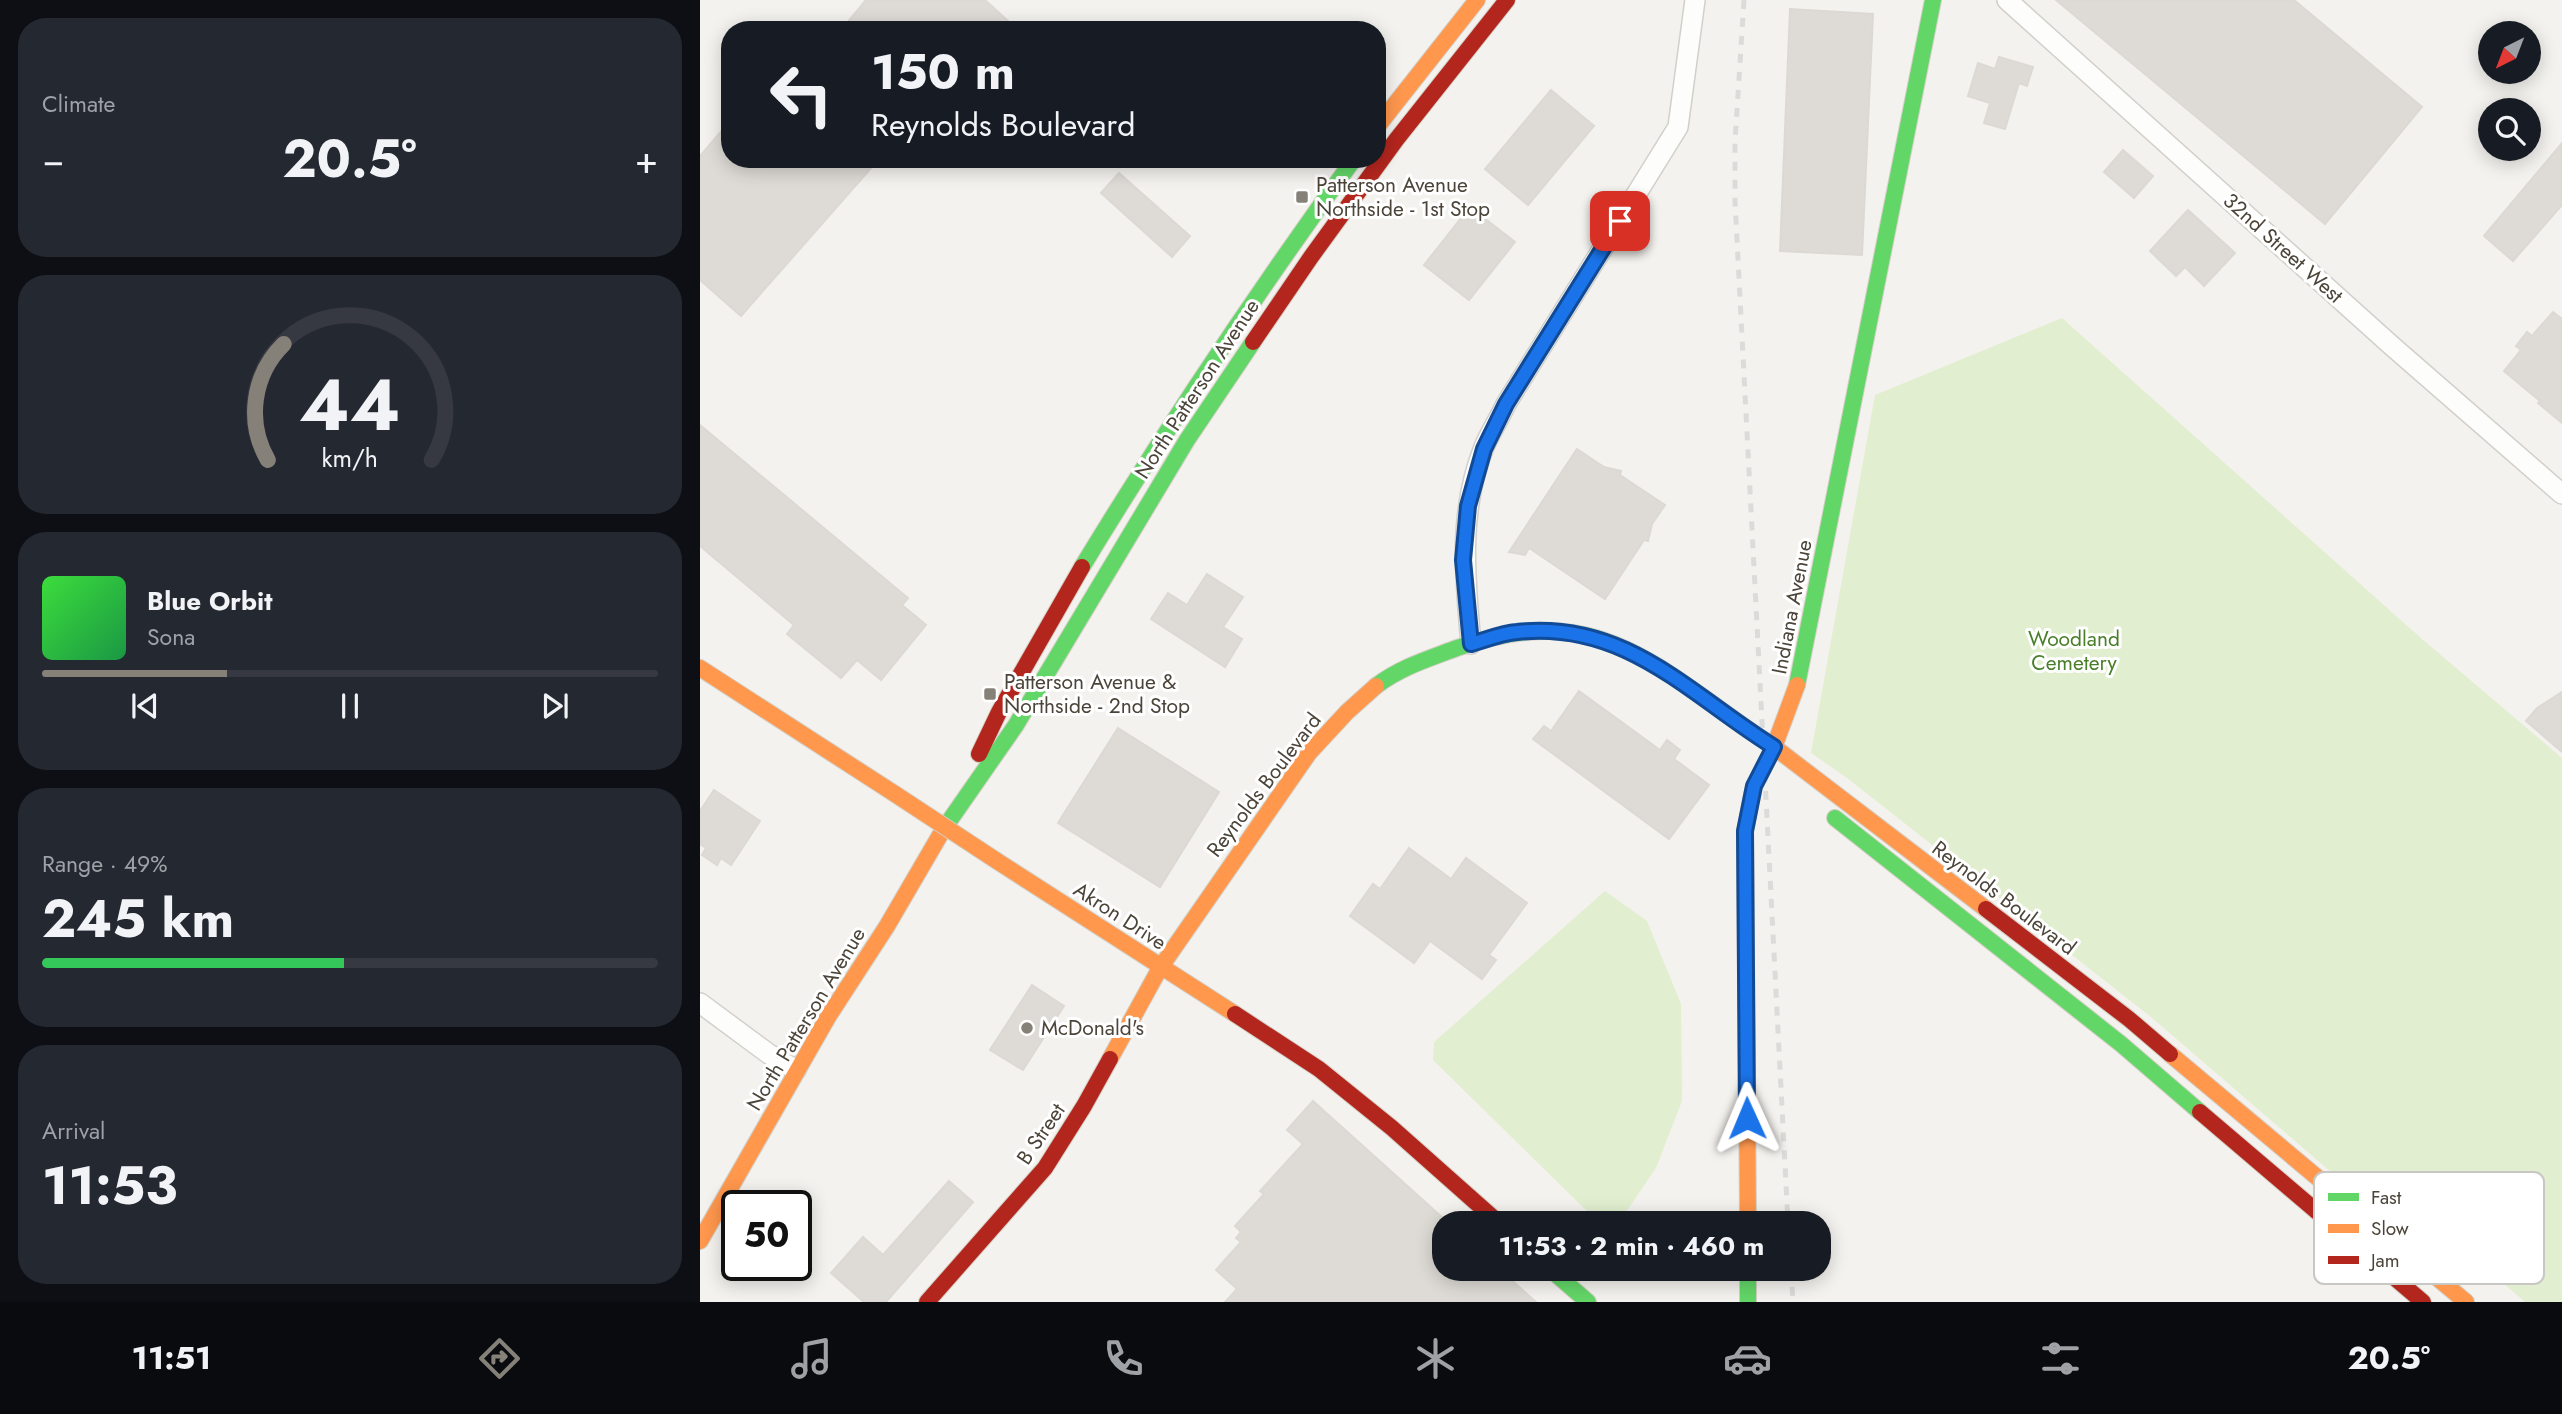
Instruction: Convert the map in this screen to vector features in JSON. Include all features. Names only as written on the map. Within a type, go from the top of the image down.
[{"type":"main road","points":[[1386,114],[1477,0]]},
{"type":"main road","name":"North Patterson Avenue","points":[[1386,154],[1507,0]]},
{"type":"main road","name":"Indiana Avenue","points":[[1748,1211],[1745,831],[1754,786],[1795,696],[1934,0]]},
{"type":"main road","name":"North Patterson Avenue","points":[[700,1241],[796,1070],[887,926],[949,819],[999,712],[1126,494],[1267,279],[1347,168]]},
{"type":"main road","name":"North Patterson Avenue","points":[[949,819],[1016,725],[1187,440],[1255,337],[1376,168]]},
{"type":"main road","name":"Reynolds Boulevard","points":[[1160,968],[1303,762],[1330,729],[1364,695],[1409,665],[1471,644],[1516,632],[1572,631],[1629,650],[1684,683],[1742,728],[1774,747],[2129,1019],[2314,1174]]},
{"type":"main road","name":"Reynolds Boulevard","points":[[1471,644],[1528,650]]},
{"type":"main road","name":"Akron Drive","points":[[700,668],[1296,1054],[1352,1095],[1485,1211]]},
{"type":"main road","name":"Reynolds Boulevard","points":[[1826,811],[2121,1044],[2314,1209]]},
{"type":"main road","name":"B Street","points":[[927,1302],[1045,1168],[1084,1106],[1160,968]]},
{"type":"main road","points":[[1564,1281],[1588,1302]]},
{"type":"main road","points":[[1748,1281],[1748,1302]]},
{"type":"main road","name":"Reynolds Boulevard","points":[[2402,1284],[2423,1302]]},
{"type":"main road","name":"Reynolds Boulevard","points":[[2445,1284],[2466,1302]]},
{"type":"street","points":[[1471,644],[1463,560],[1468,506],[1484,449],[1506,404],[1678,127],[1695,0]]},
{"type":"street","name":"32nd Street West","points":[[2007,0],[2392,346],[2562,494]]},
{"type":"street","points":[[700,1003],[769,1054],[796,1070]]},
{"type":"green space","name":"Woodland Cemetery","points":[[2062,318],[2422,639],[2562,758],[2562,1302],[2525,1302],[2504,1284],[2544,1284],[2544,1172],[2331,1172],[2151,1017],[1847,778],[1811,753],[1875,395]]},
{"type":"green space","points":[[1605,891],[1647,921],[1681,1004],[1682,1101],[1656,1168],[1628,1209],[1587,1211],[1433,1060],[1434,1042]]},
{"type":"building","points":[[866,0],[985,0],[1008,21],[848,21]]},
{"type":"building","points":[[2056,0],[2294,0],[2422,107],[2325,224]]},
{"type":"building","points":[[1790,9],[1873,14],[1862,255],[1780,251]]},
{"type":"building","points":[[1999,57],[2033,67],[2027,86],[2019,83],[2005,129],[1984,123],[1990,103],[1968,96],[1978,63],[1995,69]]},
{"type":"building","points":[[1551,90],[1594,126],[1528,205],[1485,169]]},
{"type":"building","points":[[721,132],[721,168],[871,168],[741,316],[700,280],[700,156]]},
{"type":"building","points":[[2562,143],[2562,205],[2513,261],[2484,236]]},
{"type":"building","points":[[2123,150],[2153,176],[2134,198],[2104,172]]},
{"type":"building","points":[[1119,173],[1190,236],[1172,257],[1101,193]]},
{"type":"building","points":[[1470,207],[1515,242],[1469,300],[1424,265]]},
{"type":"building","points":[[2188,210],[2235,253],[2204,286],[2185,267],[2176,276],[2150,251]]},
{"type":"building","points":[[2553,312],[2562,319],[2562,423],[2504,371],[2521,350],[2516,346],[2527,332],[2532,336]]},
{"type":"building","points":[[700,425],[908,598],[902,605],[926,625],[881,680],[857,660],[841,678],[787,634],[794,625],[700,546]]},
{"type":"building","points":[[1577,449],[1604,467],[1621,471],[1620,475],[1665,505],[1652,524],[1648,541],[1644,540],[1605,599],[1529,548],[1525,555],[1509,552]]},
{"type":"building","points":[[1207,574],[1243,597],[1223,627],[1242,639],[1225,667],[1151,619],[1168,593],[1187,605]]},
{"type":"building","points":[[1579,691],[1660,750],[1667,740],[1680,750],[1674,759],[1709,785],[1669,839],[1533,739],[1544,726],[1551,731]]},
{"type":"building","points":[[2562,692],[2562,752],[2526,721],[2537,708]]},
{"type":"building","points":[[1118,728],[1219,792],[1160,887],[1058,823]]},
{"type":"building","points":[[714,790],[760,821],[731,865],[721,858],[717,865],[702,855],[706,848],[700,844],[700,811]]},
{"type":"building","points":[[1409,848],[1451,879],[1466,858],[1527,903],[1489,955],[1496,960],[1482,979],[1430,941],[1414,963],[1350,916],[1373,884],[1380,889]]},
{"type":"building","name":"McDonald's","points":[[1032,985],[1064,1006],[1023,1070],[990,1050]]},
{"type":"building","points":[[1313,1101],[1435,1211],[1432,1211],[1432,1281],[1512,1281],[1536,1302],[1225,1302],[1237,1289],[1216,1270],[1241,1242],[1236,1238],[1241,1232],[1235,1226],[1264,1194],[1260,1191],[1303,1144],[1287,1130]]},
{"type":"building","points":[[949,1181],[973,1202],[886,1302],[864,1302],[831,1273],[863,1237],[883,1255]]},
{"type":"railway","points":[[1744,0],[1735,142],[1735,201],[1787,1211]]},
{"type":"railway","points":[[1792,1281],[1793,1302]]},
{"type":"traffic: fast","points":[[1797,685],[1933,0]]},
{"type":"traffic: fast","points":[[1082,567],[1214,360],[1348,168]]},
{"type":"traffic: fast","points":[[943,830],[1016,725],[1187,440],[1253,342]]},
{"type":"traffic: fast","points":[[1376,686],[1425,660],[1503,635],[1543,631],[1578,634],[1611,643],[1643,658],[1743,726]]},
{"type":"traffic: fast","points":[[1835,818],[2121,1044],[2200,1112]]},
{"type":"traffic: fast","points":[[1564,1281],[1588,1302]]},
{"type":"traffic: fast","points":[[1748,1281],[1748,1302]]},
{"type":"traffic: slow","points":[[1386,116],[1477,0]]},
{"type":"traffic: slow","points":[[700,668],[895,794]]},
{"type":"traffic: slow","points":[[1748,1211],[1745,831],[1754,786],[1774,747],[1797,685]]},
{"type":"traffic: slow","points":[[1110,1059],[1160,968],[1309,753],[1347,712],[1376,686]]},
{"type":"traffic: slow","points":[[1743,726],[1986,909]]},
{"type":"traffic: slow","points":[[895,794],[997,861]]},
{"type":"traffic: slow","points":[[700,1241],[828,1017],[887,926],[943,830]]},
{"type":"traffic: slow","points":[[997,861],[1235,1014]]},
{"type":"traffic: slow","points":[[2170,1054],[2314,1175]]},
{"type":"traffic: slow","points":[[2445,1284],[2466,1302]]},
{"type":"traffic: jam","points":[[1386,154],[1507,0]]},
{"type":"traffic: jam","points":[[1253,342],[1376,168]]},
{"type":"traffic: jam","points":[[979,754],[999,712],[1082,567]]},
{"type":"traffic: jam","points":[[1986,909],[2129,1019],[2170,1054]]},
{"type":"traffic: jam","points":[[1235,1014],[1319,1069],[1392,1128],[1485,1211]]},
{"type":"traffic: jam","points":[[927,1302],[1045,1168],[1110,1059]]},
{"type":"traffic: jam","points":[[2200,1112],[2314,1209]]},
{"type":"traffic: jam","points":[[2402,1284],[2423,1302]]},
{"type":"place","name":"Patterson Avenue Northside - 1st Stop","points":[[1302,197]]},
{"type":"place","name":"Patterson Avenue & Northside - 2nd Stop","points":[[990,694]]},
{"type":"place","name":"McDonald's","points":[[1027,1028]]},
{"type":"route","points":[[1620,221],[1506,404],[1484,449],[1468,506],[1463,560],[1471,644],[1516,632],[1572,631],[1629,650],[1684,683],[1742,728],[1774,747],[1754,786],[1745,831],[1747,1118]]}]
